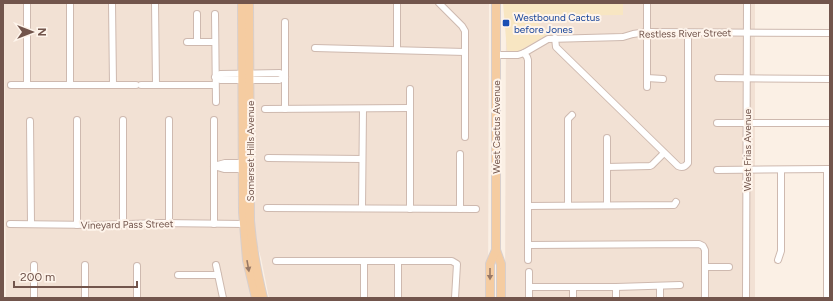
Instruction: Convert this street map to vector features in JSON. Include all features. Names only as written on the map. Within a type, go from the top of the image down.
[{"type":"main road","name":"Somerset Hills Avenue","points":[[242,3],[246,76]]},
{"type":"main road","name":"Somerset Hills Avenue","points":[[249,3],[246,76],[246,166],[244,224],[247,260],[256,298]]},
{"type":"main road","name":"West Cactus Avenue","points":[[496,3],[496,250],[501,264],[501,298]]},
{"type":"main road","name":"Somerset Hills Avenue","points":[[246,166],[250,200],[251,237],[263,298]]},
{"type":"main road","name":"West Cactus Avenue","points":[[490,298],[490,264],[496,250]]},
{"type":"street","points":[[26,3],[27,85]]},
{"type":"street","points":[[70,3],[70,85]]},
{"type":"street","points":[[112,3],[113,85]]},
{"type":"street","points":[[155,3],[156,85]]},
{"type":"street","points":[[396,50],[397,3]]},
{"type":"street","points":[[439,3],[464,29],[465,34],[465,137]]},
{"type":"street","points":[[647,3],[647,87]]},
{"type":"street","name":"West Frias Avenue","points":[[746,298],[747,3]]},
{"type":"street","points":[[196,14],[197,42]]},
{"type":"street","points":[[215,14],[216,102]]},
{"type":"street","points":[[285,22],[285,109]]},
{"type":"street","name":"Restless River Street","points":[[496,55],[518,55],[546,40],[555,38],[624,37],[647,32],[830,33]]},
{"type":"street","points":[[555,38],[556,47],[664,153],[682,168],[688,163],[688,33]]},
{"type":"street","points":[[187,42],[215,42]]},
{"type":"street","points":[[315,48],[465,52]]},
{"type":"street","points":[[524,53],[528,60],[528,260]]},
{"type":"street","points":[[215,77],[220,74],[246,76],[280,73],[285,77]]},
{"type":"street","points":[[647,78],[663,78]]},
{"type":"street","points":[[718,78],[830,79]]},
{"type":"street","points":[[11,85],[216,85]]},
{"type":"street","points":[[410,89],[410,208]]},
{"type":"street","points":[[362,108],[362,208]]},
{"type":"street","points":[[265,109],[410,108]]},
{"type":"street","points":[[568,205],[568,119],[572,115]]},
{"type":"street","points":[[30,120],[31,224]]},
{"type":"street","points":[[77,120],[77,225]]},
{"type":"street","points":[[123,120],[123,225]]},
{"type":"street","points":[[169,120],[169,224]]},
{"type":"street","points":[[214,120],[214,224]]},
{"type":"street","points":[[717,123],[830,123]]},
{"type":"street","points":[[607,138],[607,205]]},
{"type":"street","points":[[607,167],[650,166],[664,153]]},
{"type":"street","points":[[460,154],[460,209]]},
{"type":"street","points":[[268,158],[362,159]]},
{"type":"street","points":[[214,166],[225,163],[246,166]]},
{"type":"street","points":[[717,170],[828,169],[827,298]]},
{"type":"street","points":[[778,260],[781,251],[781,170]]},
{"type":"street","points":[[528,206],[674,205],[676,202]]},
{"type":"street","points":[[267,208],[476,209]]},
{"type":"street","name":"Vineyard Pass Street","points":[[10,224],[244,224]]},
{"type":"street","points":[[528,245],[699,244],[703,246],[705,250],[705,298]]},
{"type":"street","points":[[276,261],[452,261],[457,266],[456,298]]},
{"type":"street","points":[[364,261],[364,298]]},
{"type":"street","points":[[398,262],[398,298]]},
{"type":"street","points":[[34,265],[34,298]]},
{"type":"street","points":[[85,265],[85,298]]},
{"type":"street","points":[[216,265],[223,298]]},
{"type":"street","points":[[137,266],[137,298]]},
{"type":"street","points":[[705,267],[729,267]]},
{"type":"street","points":[[529,272],[529,298]]},
{"type":"street","points":[[178,274],[218,275]]},
{"type":"street","points":[[529,287],[680,285]]},
{"type":"street","points":[[660,286],[660,298]]},
{"type":"street","points":[[573,287],[573,298]]},
{"type":"street","points":[[616,287],[616,298]]},
{"type":"shaded area","points":[[4,3],[239,3],[239,216],[244,262],[252,298],[6,298]]},
{"type":"shaded area","points":[[252,3],[489,3],[488,298],[269,298],[261,258],[253,231]]},
{"type":"shaded area","points":[[506,3],[755,3],[755,298],[505,298]]},
{"type":"sand","points":[[503,3],[623,3],[623,15],[531,16],[548,34],[516,52],[507,50]]},
{"type":"place","name":"Westbound Cactus before Jones","points":[[506,23]]}]
